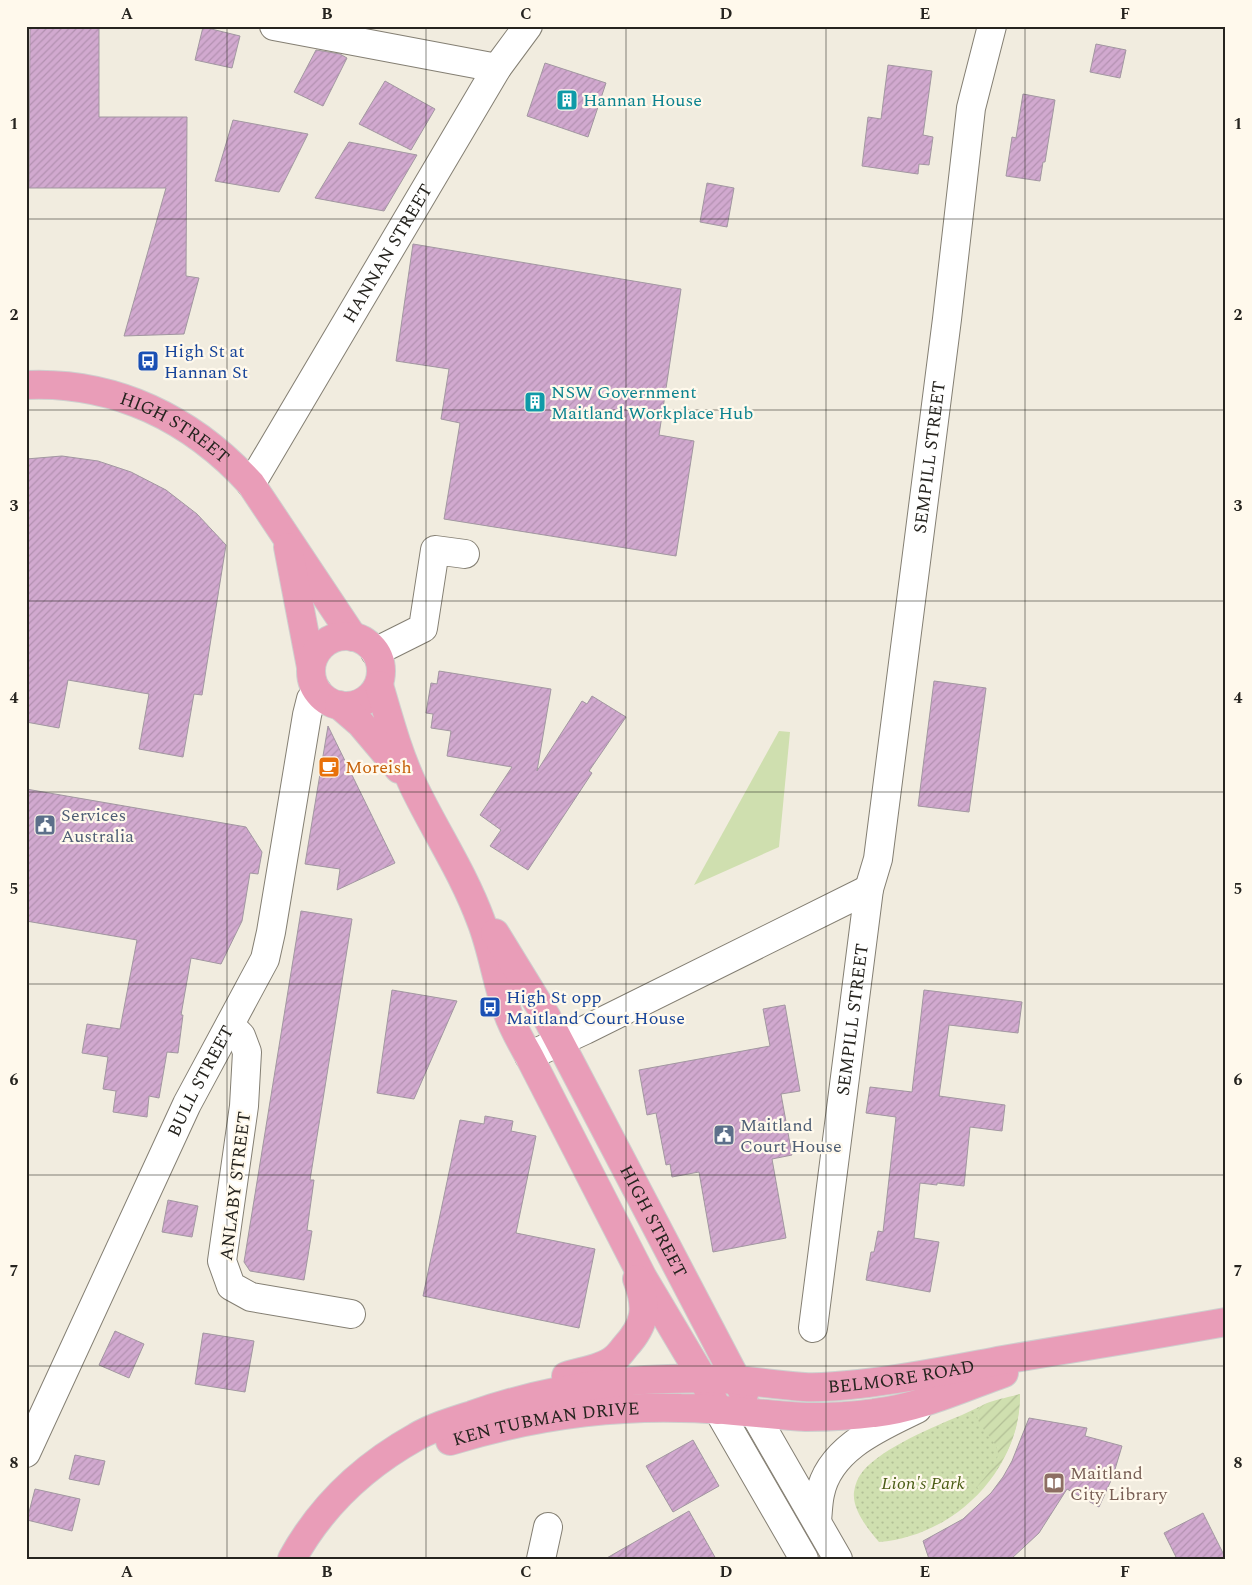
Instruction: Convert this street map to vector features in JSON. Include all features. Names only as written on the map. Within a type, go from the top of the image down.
[{"type":"main road","name":"HIGH STREET","points":[[26,385],[65,385],[96,390],[149,407],[172,419],[234,464],[251,484],[285,533],[353,637]]},
{"type":"main road","name":"HIGH STREET","points":[[285,533],[323,688],[361,724],[414,785]]},
{"type":"main road","points":[[339,637],[353,637],[366,642],[375,652],[379,658],[381,671],[379,685],[369,697],[355,705],[323,688],[316,654],[326,643],[339,637]]},
{"type":"main road","name":"HIGH STREET","points":[[379,685],[393,735],[414,785],[466,886],[546,1016],[754,1413]]},
{"type":"main road","name":"HIGH STREET","points":[[466,886],[484,930],[514,1030],[643,1278],[703,1379],[718,1410]]},
{"type":"main road","points":[[442,1425],[501,1394],[596,1367],[614,1359],[640,1328],[644,1311],[643,1294],[621,1237]]},
{"type":"main road","name":"BELMORE ROAD","points":[[703,1379],[807,1387],[860,1384],[1118,1342],[1226,1322]]},
{"type":"main road","name":"BELMORE ROAD","points":[[718,1410],[807,1417],[876,1413],[941,1396],[1064,1350]]},
{"type":"main road","name":"KEN TUBMAN DRIVE","points":[[292,1559],[325,1508],[356,1479],[390,1453],[418,1436],[442,1425],[554,1391],[622,1382],[703,1379]]},
{"type":"main road","name":"KEN TUBMAN DRIVE","points":[[310,1529],[366,1484],[403,1460],[444,1443],[482,1431],[544,1418],[612,1410],[682,1408],[718,1410]]},
{"type":"street","points":[[274,26],[496,68]]},
{"type":"street","name":"HANNAN STREET","points":[[251,484],[496,68],[528,26]]},
{"type":"street","name":"SEMPILL STREET","points":[[813,1328],[869,889],[878,859],[950,300],[971,108],[992,26]]},
{"type":"street","points":[[375,652],[422,628],[435,550],[465,554]]},
{"type":"street","name":"BULL STREET","points":[[26,1453],[187,1104],[265,959],[307,715],[311,699],[323,688]]},
{"type":"street","points":[[529,1056],[869,889]]},
{"type":"street","name":"ANLABY STREET","points":[[230,1025],[241,1036],[247,1052],[244,1106],[222,1261],[231,1286],[251,1298],[351,1314]]},
{"type":"street","points":[[817,1521],[820,1493],[824,1482],[832,1467],[846,1450],[885,1425],[941,1396]]},
{"type":"street","name":"HIGH STREET","points":[[718,1410],[804,1559]]},
{"type":"street","name":"HIGH STREET","points":[[754,1413],[838,1559]]},
{"type":"street","points":[[541,1559],[548,1527]]},
{"type":"green space","points":[[779,731],[790,732],[779,847],[694,885]]},
{"type":"green space","name":"Lion's Park","points":[[1020,1394],[1017,1422],[1009,1449],[995,1473],[978,1495],[957,1513],[933,1527],[907,1537],[879,1542],[862,1519],[854,1499],[854,1489],[863,1471],[883,1454],[910,1438],[983,1405]]},
{"type":"green space","points":[[1020,1394],[1014,1435],[1004,1458],[980,1491],[977,1487],[993,1467],[998,1454],[994,1442],[977,1418],[978,1412],[985,1404]]},
{"type":"building","points":[[30,26],[99,26],[99,117],[187,117],[186,276],[199,278],[184,334],[124,336],[166,188],[29,188]]},
{"type":"building","points":[[203,27],[240,36],[232,68],[195,60]]},
{"type":"building","points":[[1096,44],[1126,50],[1120,78],[1090,72]]},
{"type":"building","points":[[316,50],[340,54],[347,58],[323,106],[294,92]]},
{"type":"building","name":"Hannan House","points":[[545,63],[606,83],[588,137],[527,116]]},
{"type":"building","points":[[888,65],[932,71],[923,135],[933,137],[929,165],[919,164],[918,174],[862,166],[868,117],[881,119]]},
{"type":"building","points":[[385,81],[435,109],[411,150],[359,124]]},
{"type":"building","points":[[1023,94],[1055,100],[1040,181],[1006,176],[1012,137],[1016,138]]},
{"type":"building","points":[[233,120],[308,134],[279,192],[215,181]]},
{"type":"building","points":[[349,142],[417,155],[384,211],[315,198]]},
{"type":"building","points":[[707,183],[734,188],[727,227],[700,222]]},
{"type":"building","name":"NSW Government Maitland Workplace Hub","points":[[413,244],[681,289],[659,435],[694,441],[676,556],[444,519],[460,423],[441,419],[449,369],[396,361]]},
{"type":"building","points":[[62,456],[98,461],[131,472],[166,490],[197,514],[226,545],[202,695],[194,694],[183,757],[139,749],[149,694],[68,680],[59,728],[26,722],[26,459]]},
{"type":"building","points":[[439,671],[551,689],[537,771],[582,701],[587,704],[592,696],[626,717],[589,771],[592,773],[528,870],[490,846],[501,830],[480,815],[512,767],[447,756],[451,731],[431,728],[433,714],[426,713],[431,683],[437,684]]},
{"type":"building","points":[[934,681],[986,688],[969,812],[918,806]]},
{"type":"building","points":[[328,726],[395,863],[337,890],[340,869],[305,864]]},
{"type":"building","points":[[26,789],[246,827],[262,852],[258,874],[250,873],[242,921],[221,964],[191,958],[181,1015],[183,1015],[178,1053],[167,1052],[159,1098],[149,1096],[147,1117],[113,1112],[116,1091],[103,1089],[108,1057],[82,1053],[87,1024],[120,1029],[137,940],[26,921]]},
{"type":"building","points":[[301,911],[352,919],[310,1180],[314,1180],[307,1230],[312,1231],[304,1280],[250,1271],[244,1262]]},
{"type":"building","points":[[392,990],[457,1001],[414,1099],[377,1093]]},
{"type":"building","points":[[924,990],[1022,1002],[1018,1033],[949,1025],[939,1096],[1005,1105],[1002,1131],[970,1127],[964,1186],[920,1183],[914,1238],[939,1242],[930,1292],[866,1280],[871,1252],[874,1252],[878,1231],[883,1232],[896,1117],[866,1113],[870,1087],[912,1092]]},
{"type":"building","name":"Maitland Court House","points":[[785,1005],[800,1091],[781,1094],[792,1155],[772,1159],[786,1238],[713,1252],[699,1172],[672,1177],[670,1164],[666,1165],[656,1113],[647,1115],[639,1070],[770,1046],[763,1009]]},
{"type":"building","points":[[485,1116],[513,1121],[511,1131],[536,1136],[516,1233],[595,1249],[579,1328],[423,1296],[460,1120],[484,1124]]},
{"type":"building","points":[[168,1200],[198,1206],[192,1237],[162,1232]]},
{"type":"building","points":[[115,1331],[144,1344],[129,1378],[99,1365]]},
{"type":"building","points":[[203,1333],[254,1341],[245,1392],[195,1384]]},
{"type":"building","name":"Maitland City Library","points":[[1029,1418],[1087,1428],[1085,1436],[1122,1446],[1113,1476],[1099,1507],[1067,1489],[1039,1533],[1011,1559],[929,1559],[923,1541],[963,1519],[991,1493],[1012,1461]]},
{"type":"building","points":[[693,1440],[719,1486],[673,1512],[646,1466]]},
{"type":"building","points":[[75,1455],[105,1461],[99,1485],[69,1479]]},
{"type":"building","points":[[35,1489],[80,1499],[72,1531],[27,1520]]},
{"type":"building","points":[[689,1511],[716,1559],[605,1559]]},
{"type":"building","points":[[1203,1513],[1226,1559],[1177,1559],[1164,1533]]},
{"type":"place","name":"Hannan House","points":[[567,100]]},
{"type":"place","name":"High St at Hannan St","points":[[148,361]]},
{"type":"place","name":"NSW Government Maitland Workplace Hub","points":[[535,402]]},
{"type":"place","name":"Moreish","points":[[329,767]]},
{"type":"place","name":"Services Australia","points":[[45,825]]},
{"type":"place","name":"High St opp Maitland Court House","points":[[490,1007]]},
{"type":"place","name":"Maitland Court House","points":[[724,1135]]},
{"type":"place","name":"Maitland City Library","points":[[1054,1483]]}]
